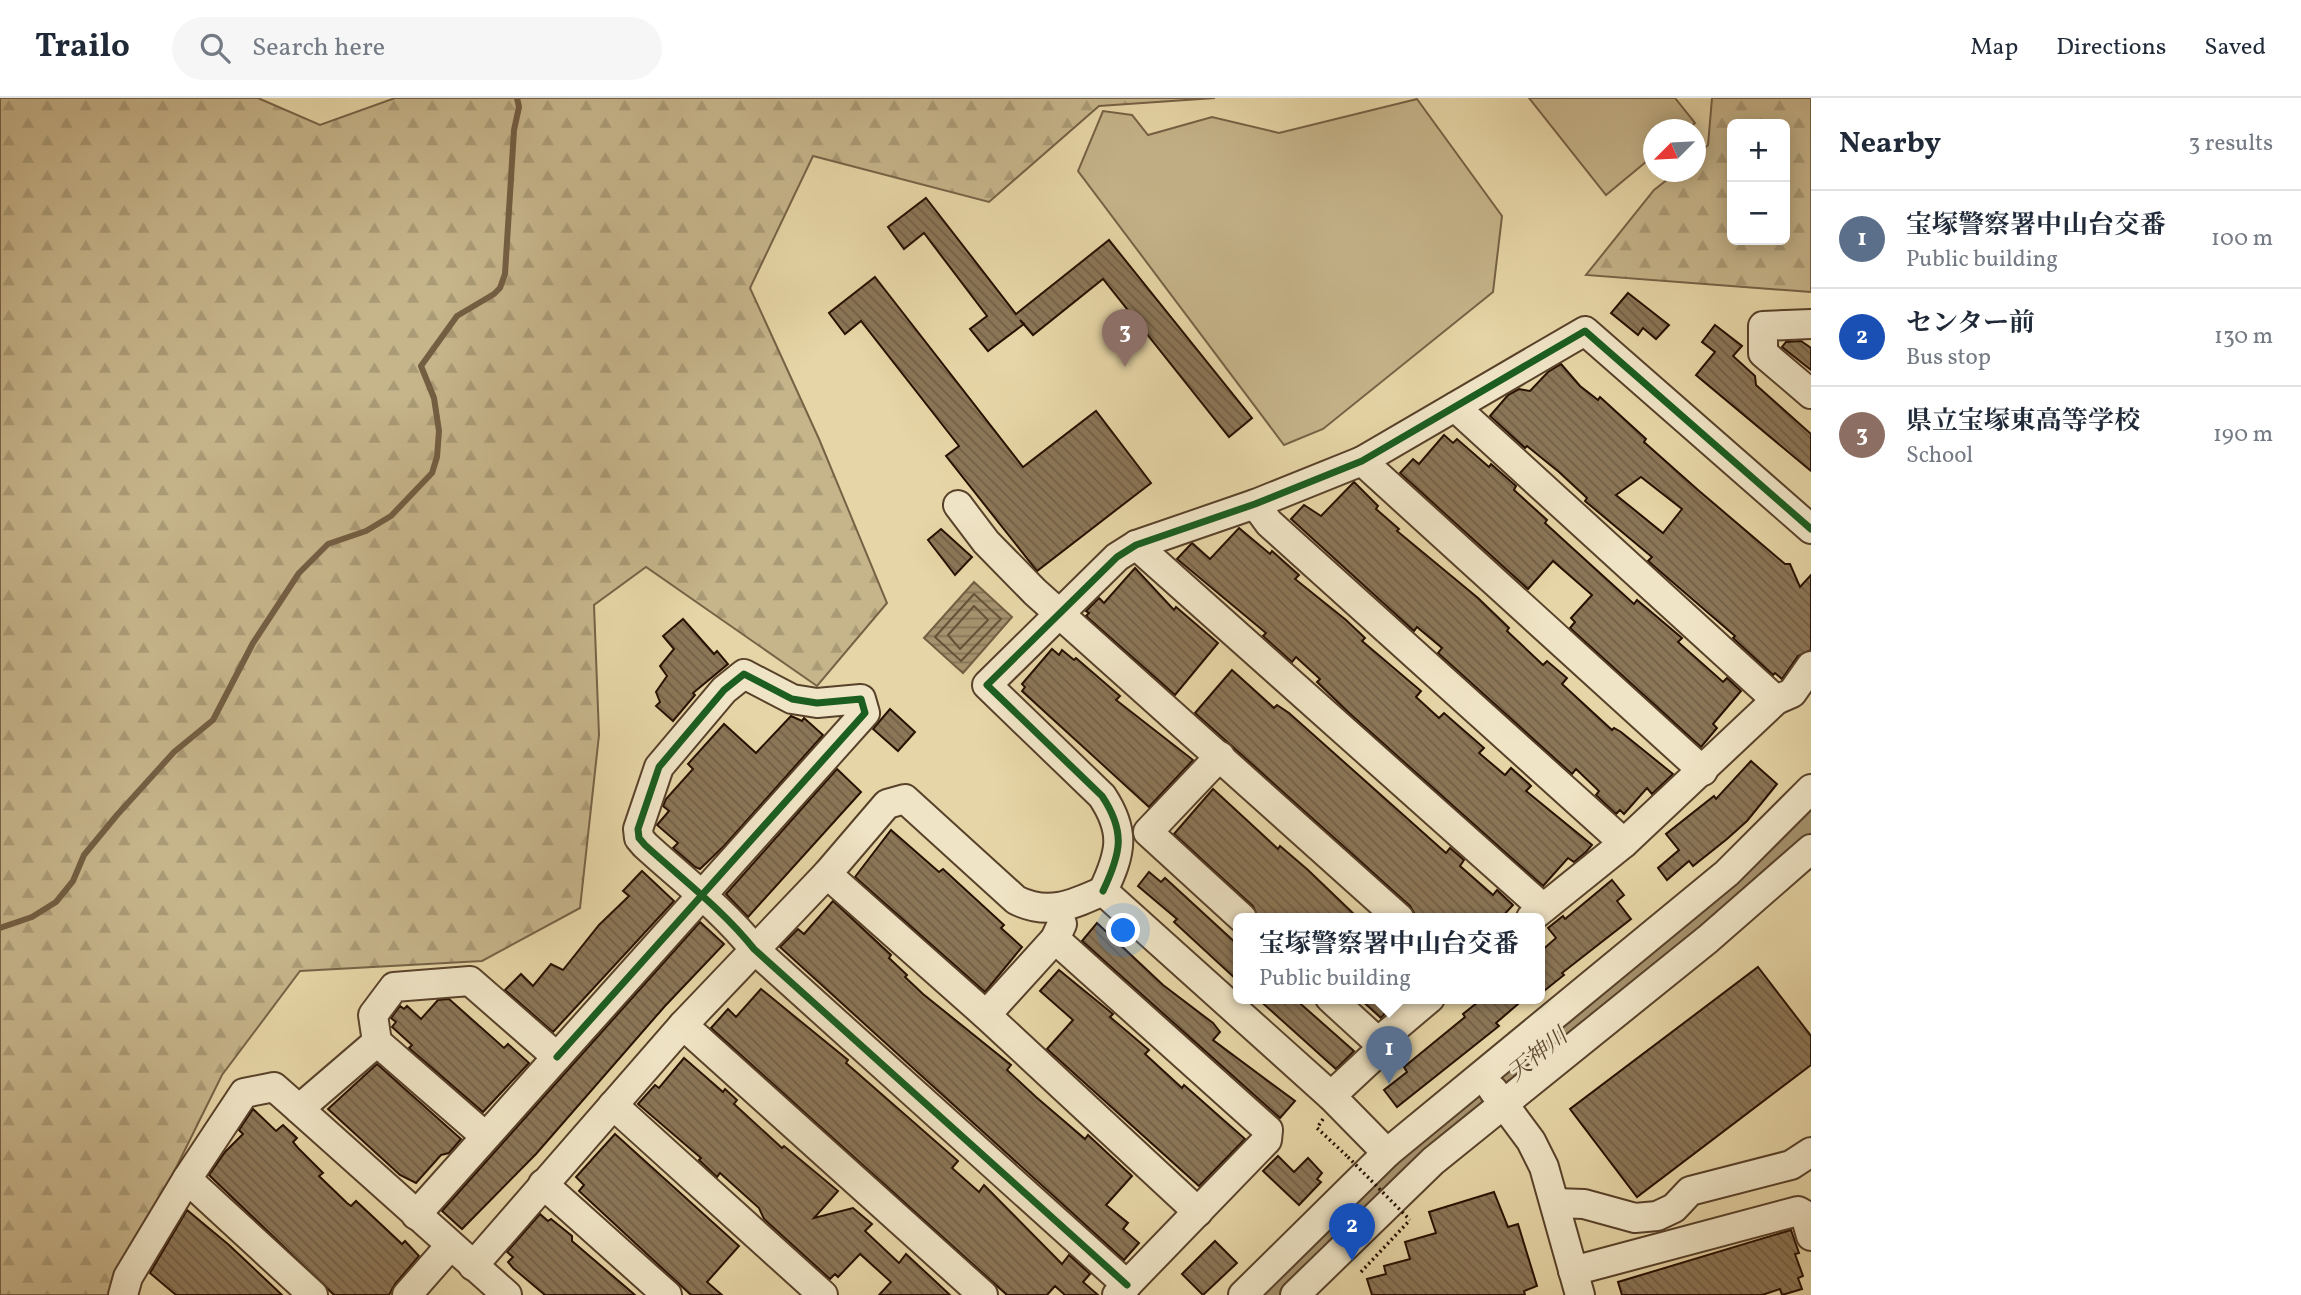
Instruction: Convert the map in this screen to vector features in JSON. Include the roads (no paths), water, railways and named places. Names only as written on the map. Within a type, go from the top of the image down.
[{"type":"street","points":[[1811,324],[1763,326],[1763,353],[1811,394]]},
{"type":"street","points":[[473,1266],[683,1025],[827,874],[887,804],[905,799],[1016,900],[1048,910],[1069,906],[1103,891],[1113,870],[1118,847],[1117,818],[1102,796],[987,685],[1058,612],[1116,558],[1136,545],[1255,504],[1362,461],[1586,331],[1811,529]]},
{"type":"street","points":[[1455,407],[1776,700]]},
{"type":"street","points":[[1362,461],[1703,771]]},
{"type":"street","points":[[1255,504],[1269,523],[1624,843]]},
{"type":"street","points":[[958,505],[986,542],[1058,612],[1393,913]]},
{"type":"street","points":[[1136,545],[1537,913],[1624,843],[1776,700],[1792,693],[1811,666]]},
{"type":"street","points":[[416,1214],[700,895],[865,713],[861,699],[817,704],[792,699],[744,674],[724,690],[671,749],[655,778],[638,829],[639,838],[700,895],[739,931],[754,949],[1122,1290],[1267,1140],[1268,1130],[1055,939]]},
{"type":"street","points":[[1220,756],[1148,832],[1237,913]]},
{"type":"street","points":[[1295,1295],[1402,1190],[1493,1089],[1685,907],[1727,873],[1811,789]]},
{"type":"street","points":[[1243,1295],[1387,1153],[1493,1089],[1708,939],[1811,849]]},
{"type":"street","points":[[827,874],[986,1015],[1198,1212]]},
{"type":"street","points":[[1103,891],[1331,1096],[1387,1153]]},
{"type":"street","points":[[986,1015],[1055,939],[1069,906]]},
{"type":"street","points":[[1685,907],[1708,939]]},
{"type":"street","points":[[485,1136],[377,1042],[373,1015],[394,987],[470,981],[557,1057]]},
{"type":"street","points":[[1337,1004],[1378,1042]]},
{"type":"street","points":[[1331,1096],[1377,1053],[1378,1042],[1423,1004]]},
{"type":"street","points":[[683,1025],[983,1295]]},
{"type":"street","points":[[299,1109],[377,1042]]},
{"type":"street","points":[[133,1289],[187,1179],[244,1093],[274,1087],[507,1295]]},
{"type":"street","points":[[1493,1089],[1537,1154],[1555,1203],[1576,1283],[1798,1211],[1805,1215],[1811,1236]]},
{"type":"street","points":[[613,1105],[822,1295]]},
{"type":"street","points":[[1555,1203],[1584,1204],[1635,1219],[1657,1216],[1674,1208],[1690,1191],[1791,1165],[1811,1152]]},
{"type":"street","points":[[187,1179],[313,1295]]},
{"type":"street","points":[[543,1184],[667,1295]]},
{"type":"street","points":[[407,1295],[450,1246]]},
{"type":"water","points":[[974,582],[1012,617],[963,673],[924,638]]},
{"type":"waterway","points":[[0,928],[32,917],[56,902],[73,881],[84,855],[117,815],[174,752],[213,720],[253,643],[299,573],[328,544],[366,531],[391,516],[432,473],[437,457],[439,431],[434,398],[421,366],[457,316],[500,288],[505,274],[514,130],[519,107],[517,98]]},
{"type":"waterway","name":"天神川","points":[[1267,1295],[1386,1176],[1728,898],[1811,817]]},
{"type":"place","name":"県立宝塚東高等学校","points":[[1125,367]]},
{"type":"place","name":"宝塚警察署中山台交番","points":[[1389,1084]]},
{"type":"place","name":"センター前","points":[[1352,1261]]}]
